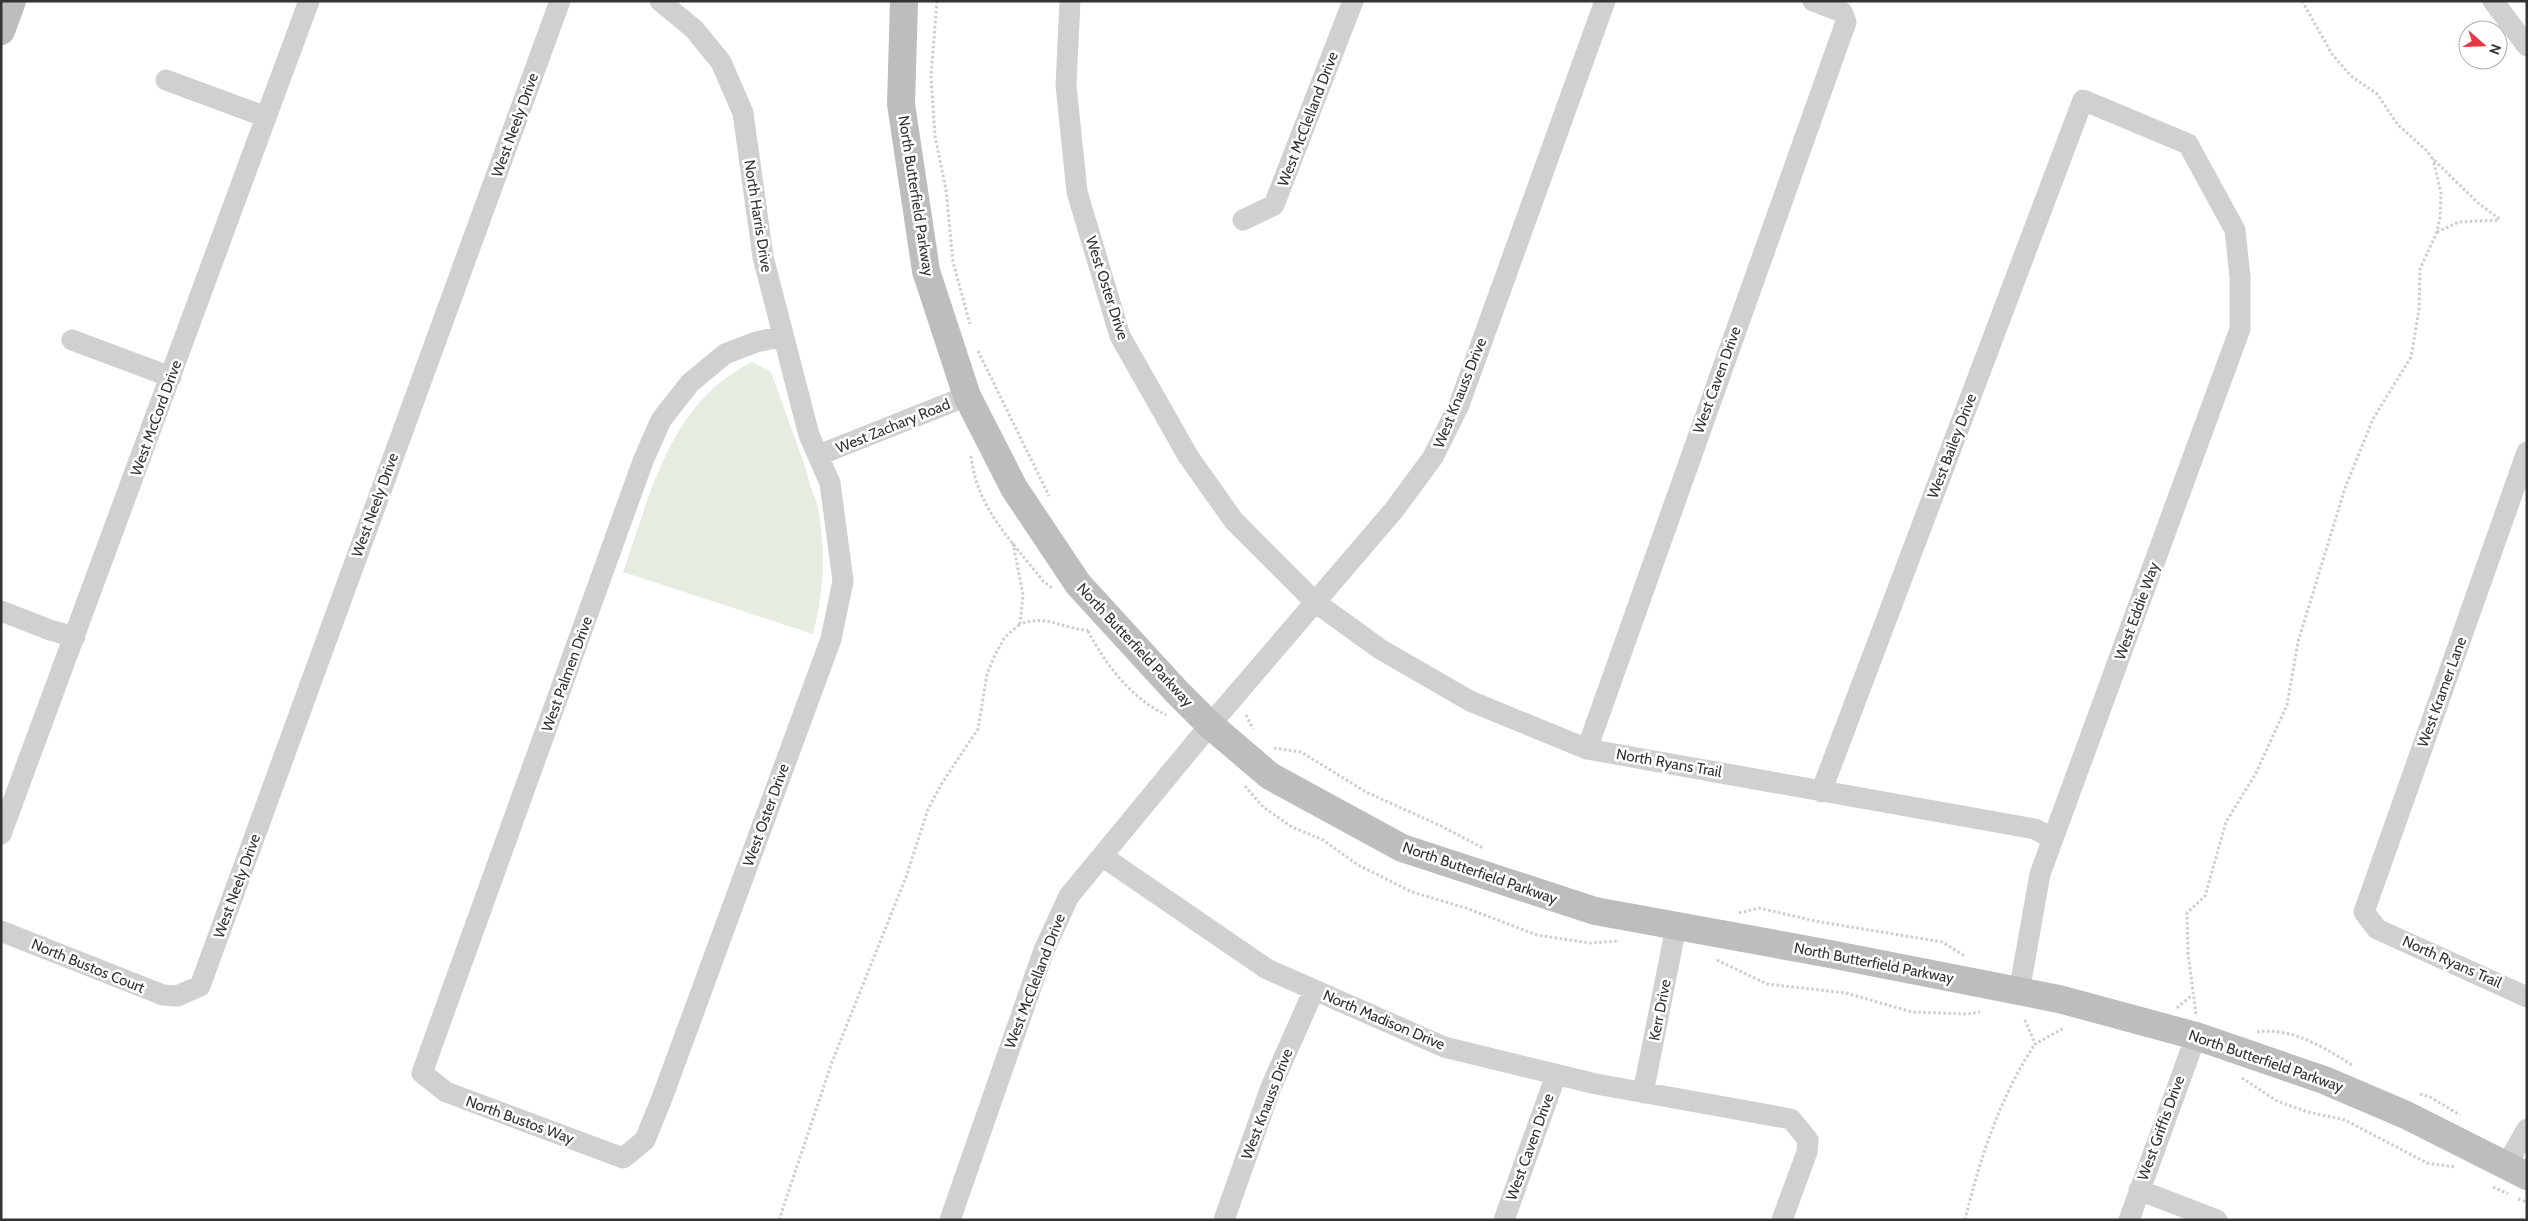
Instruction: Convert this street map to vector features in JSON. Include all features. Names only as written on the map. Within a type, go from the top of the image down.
[{"type":"street","points":[[1,31],[12,1]]},
{"type":"street","name":"West McCord Drive","points":[[1,834],[309,1]]},
{"type":"street","name":"West Neely Drive","points":[[176,996],[200,986],[223,927],[560,1]]},
{"type":"street","name":"North Harris Drive","points":[[660,1],[694,28],[722,62],[743,113],[763,257],[809,435],[819,455]]},
{"type":"street","name":"North Butterfield Parkway","points":[[904,1],[901,104],[926,271],[967,396],[1014,488],[1078,584],[1176,691],[1210,725],[1270,776],[1402,848],[1595,911],[1830,954],[2019,992],[2196,1021],[2324,1080],[2406,1115],[2508,1176]]},
{"type":"street","name":"West Oster Drive","points":[[1070,1],[1066,85],[1077,192],[1120,336],[1188,456],[1234,521],[1316,602]]},
{"type":"street","name":"West McClelland Drive","points":[[1243,220],[1274,205],[1353,1]]},
{"type":"street","name":"West Knauss Drive","points":[[1210,725],[1394,510],[1434,457],[1458,405],[1605,1]]},
{"type":"street","name":"West Caven Drive","points":[[1587,748],[1846,22],[1842,12],[1813,1]]},
{"type":"street","points":[[2493,1],[2527,46]]},
{"type":"street","points":[[166,80],[266,117]]},
{"type":"street","name":"West Bailey Drive","points":[[1822,792],[2083,100],[2188,144],[2235,230]]},
{"type":"street","name":"West Eddie Way","points":[[2019,992],[2040,874],[2240,329],[2240,277],[2235,230]]},
{"type":"street","name":"West Palmen Drive","points":[[422,1073],[643,461],[661,420],[690,384],[725,354],[756,342],[783,336]]},
{"type":"street","points":[[72,340],[171,377]]},
{"type":"street","name":"West Zachary Road","points":[[819,455],[967,396]]},
{"type":"street","name":"West Kramer Lane","points":[[2378,929],[2364,912],[2527,452]]},
{"type":"street","name":"West Oster Drive","points":[[624,1158],[645,1140],[662,1098],[831,639],[842,581],[830,483],[819,455]]},
{"type":"street","name":"North Ryans Trail","points":[[1316,602],[1380,648],[1470,701],[1587,748],[2035,829],[2053,839]]},
{"type":"street","points":[[1,611],[75,637]]},
{"type":"street","name":"West McClelland Drive","points":[[950,1220],[1044,950],[1069,896],[1210,725]]},
{"type":"street","name":"North Madison Drive","points":[[1102,856],[1267,969],[1444,1047],[1556,1075],[1643,1093],[1791,1119],[1808,1140],[1807,1152],[1782,1220]]},
{"type":"street","name":"Kerr Drive","points":[[1643,1093],[1676,927]]},
{"type":"street","name":"North Ryans Trail","points":[[2378,929],[2527,996]]},
{"type":"street","name":"North Bustos Court","points":[[1,931],[163,995],[176,996]]},
{"type":"street","name":"West Knauss Drive","points":[[1224,1220],[1271,1087],[1314,990]]},
{"type":"street","name":"West Griffis Drive","points":[[2128,1220],[2196,1021]]},
{"type":"street","name":"North Bustos Way","points":[[422,1073],[446,1092],[624,1158]]},
{"type":"street","name":"West Caven Drive","points":[[1504,1220],[1556,1075]]},
{"type":"street","points":[[2508,1176],[2527,1129]]},
{"type":"street","points":[[2139,1190],[2218,1220]]},
{"type":"path","points":[[937,1],[931,76],[935,136],[946,190],[952,262],[971,329]]},
{"type":"path","points":[[2302,1],[2332,54],[2351,76],[2377,94],[2398,125],[2426,150],[2432,159],[2478,203],[2501,220],[2459,222],[2437,232]]},
{"type":"path","points":[[2196,1021],[2188,953],[2187,913],[2205,896],[2226,822],[2256,773],[2287,705],[2298,642],[2345,488],[2373,419],[2412,357],[2418,310],[2420,269],[2437,232],[2441,193],[2432,159]]},
{"type":"path","points":[[976,348],[1050,498]]},
{"type":"path","points":[[1013,542],[1023,595],[1020,624]]},
{"type":"path","points":[[779,1220],[832,1062],[906,877],[928,809],[942,783],[978,729],[992,661],[1005,638],[1020,624],[1033,619],[1044,619],[1076,630],[1088,630]]},
{"type":"path","points":[[1239,692],[1254,733]]},
{"type":"path","points":[[1268,744],[1275,749],[1300,752],[1366,792],[1441,826],[1484,849]]},
{"type":"path","points":[[1243,784],[1263,807],[1292,828],[1323,840],[1358,865],[1412,892],[1466,908],[1537,935],[1590,943],[1619,941]]},
{"type":"path","points":[[1735,913],[1759,908],[1815,921],[1942,942],[1969,958]]},
{"type":"path","points":[[1717,960],[1767,984],[1846,993],[1912,1012],[1968,1014],[1980,1012]]},
{"type":"path","points":[[2174,1010],[2182,1012]]},
{"type":"path","points":[[2025,1020],[2035,1044]]},
{"type":"path","points":[[1965,1220],[1993,1127],[2008,1094],[2035,1044],[2064,1028]]},
{"type":"path","points":[[2249,1033],[2273,1030],[2308,1040],[2354,1067]]},
{"type":"path","points":[[2240,1076],[2277,1101],[2308,1112],[2345,1120],[2427,1163],[2458,1167]]},
{"type":"path","points":[[2415,1093],[2446,1106],[2467,1121]]},
{"type":"path","points":[[2508,1176],[2527,1202]]},
{"type":"shaded area","points":[[752,362],[771,372],[816,499],[821,524],[823,571],[820,603],[813,634],[623,572],[654,481],[667,452],[683,425],[701,401],[724,379]]}]
